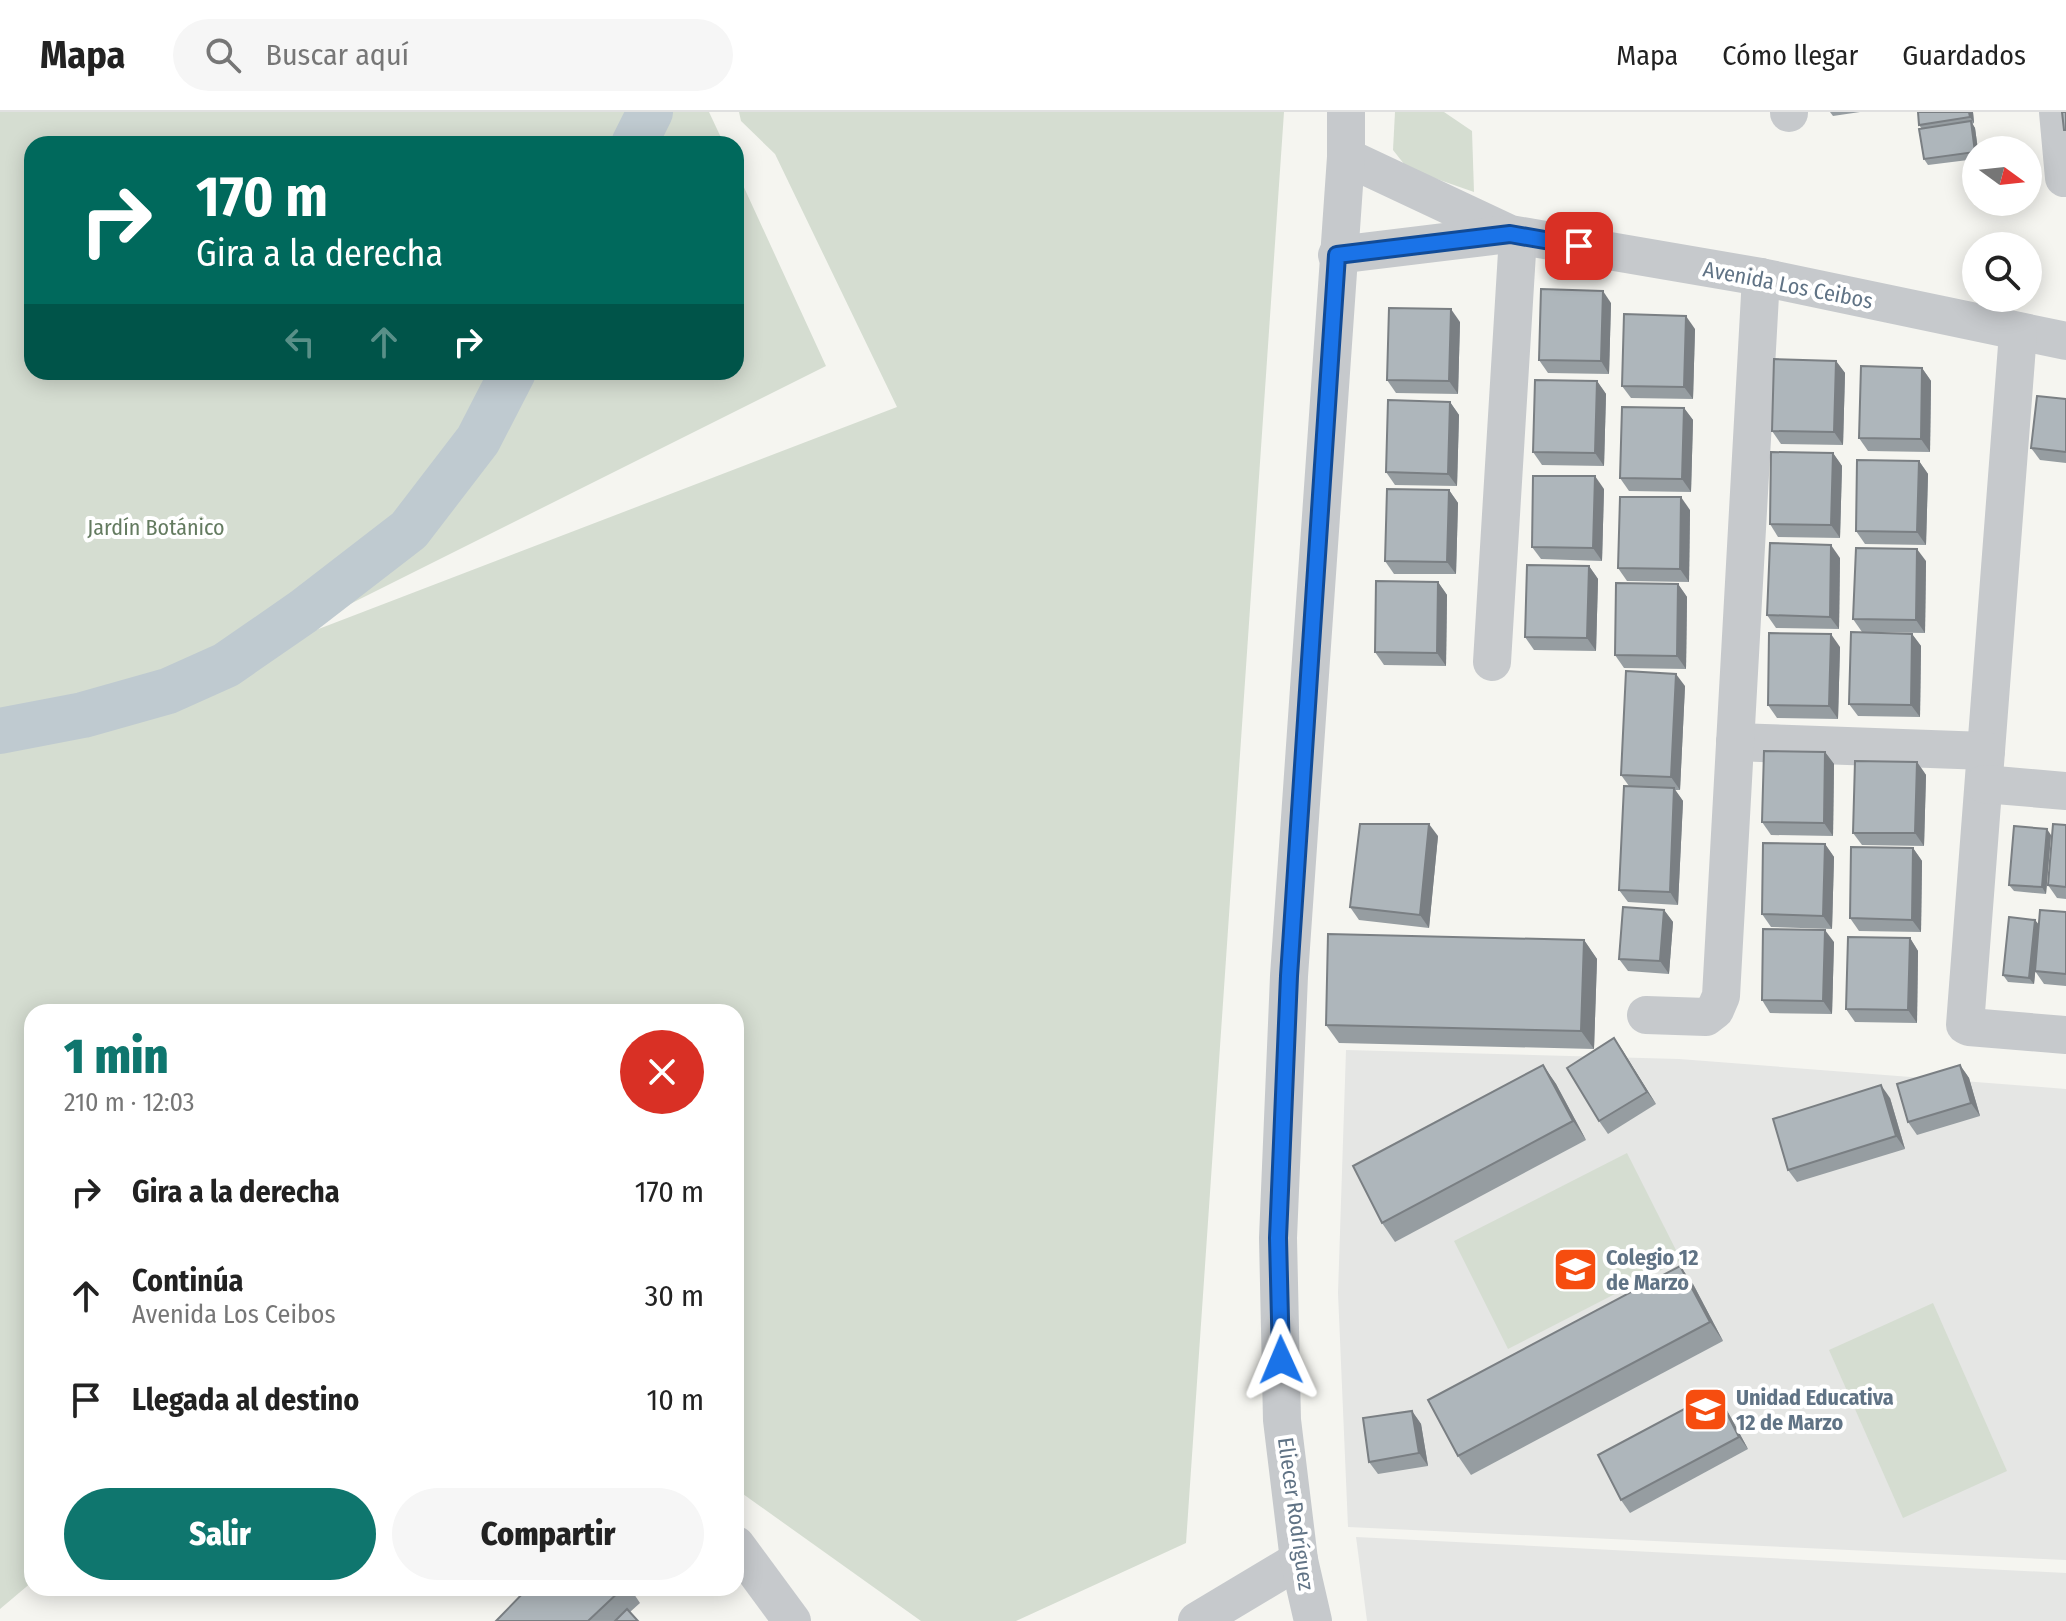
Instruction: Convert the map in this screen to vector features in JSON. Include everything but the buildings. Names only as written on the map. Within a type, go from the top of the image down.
[{"type":"street","name":"Eliecer Rodríguez","points":[[1313,1621],[1299,1560],[1282,1420],[1278,1238],[1289,976],[1346,157],[1346,112]]},
{"type":"street","points":[[2058,112],[2064,178]]},
{"type":"street","points":[[1346,157],[1514,235]]},
{"type":"street","points":[[1337,255],[1514,235]]},
{"type":"street","points":[[1492,662],[1514,235]]},
{"type":"street","name":"Avenida Los Ceibos","points":[[1514,235],[1761,277],[2066,341]]},
{"type":"street","points":[[1646,1015],[1706,1017],[1719,1003],[1761,277]]},
{"type":"street","points":[[2018,333],[1965,1025],[2066,1035]]},
{"type":"street","points":[[1735,742],[1985,768],[2066,791]]},
{"type":"street","points":[[744,1556],[792,1621]]},
{"type":"street","points":[[1197,1621],[1299,1560]]},
{"type":"shaded area","name":"Unidad Educativa 12 de Marzo","points":[[1346,1050],[1679,1059],[2066,1089],[2066,1560],[1348,1527],[1338,1293]]},
{"type":"shaded area","points":[[1356,1537],[2066,1573],[2066,1621],[1367,1621]]},
{"type":"green space","name":"Jardín Botánico","points":[[0,112],[709,112],[720,136],[24,136],[24,380],[744,380],[744,187],[826,366],[238,660],[897,407],[775,154],[741,121],[739,112],[1284,112],[1186,1543],[1016,1621],[921,1621],[744,1495],[744,1004],[24,1004],[24,1589],[0,1609]]},
{"type":"green space","points":[[1395,112],[1444,112],[1472,131],[1474,192],[1408,169],[1393,150]]},
{"type":"green space","name":"Colegio 12 de Marzo","points":[[1627,1153],[1681,1260],[1508,1349],[1454,1241]]},
{"type":"green space","points":[[1933,1303],[2007,1471],[1903,1518],[1829,1350]]},
{"type":"waterway","points":[[638,136],[650,112]]},
{"type":"waterway","points":[[0,731],[83,715],[168,691],[226,665],[304,611],[409,530],[478,440],[509,380]]},
{"type":"place","name":"Colegio 12 de Marzo","points":[[1575,1270]]},
{"type":"place","name":"Unidad Educativa 12 de Marzo","points":[[1705,1410]]},
{"type":"route","points":[[1281,1360],[1278,1238],[1289,976],[1337,255],[1510,234],[1579,246]]}]
